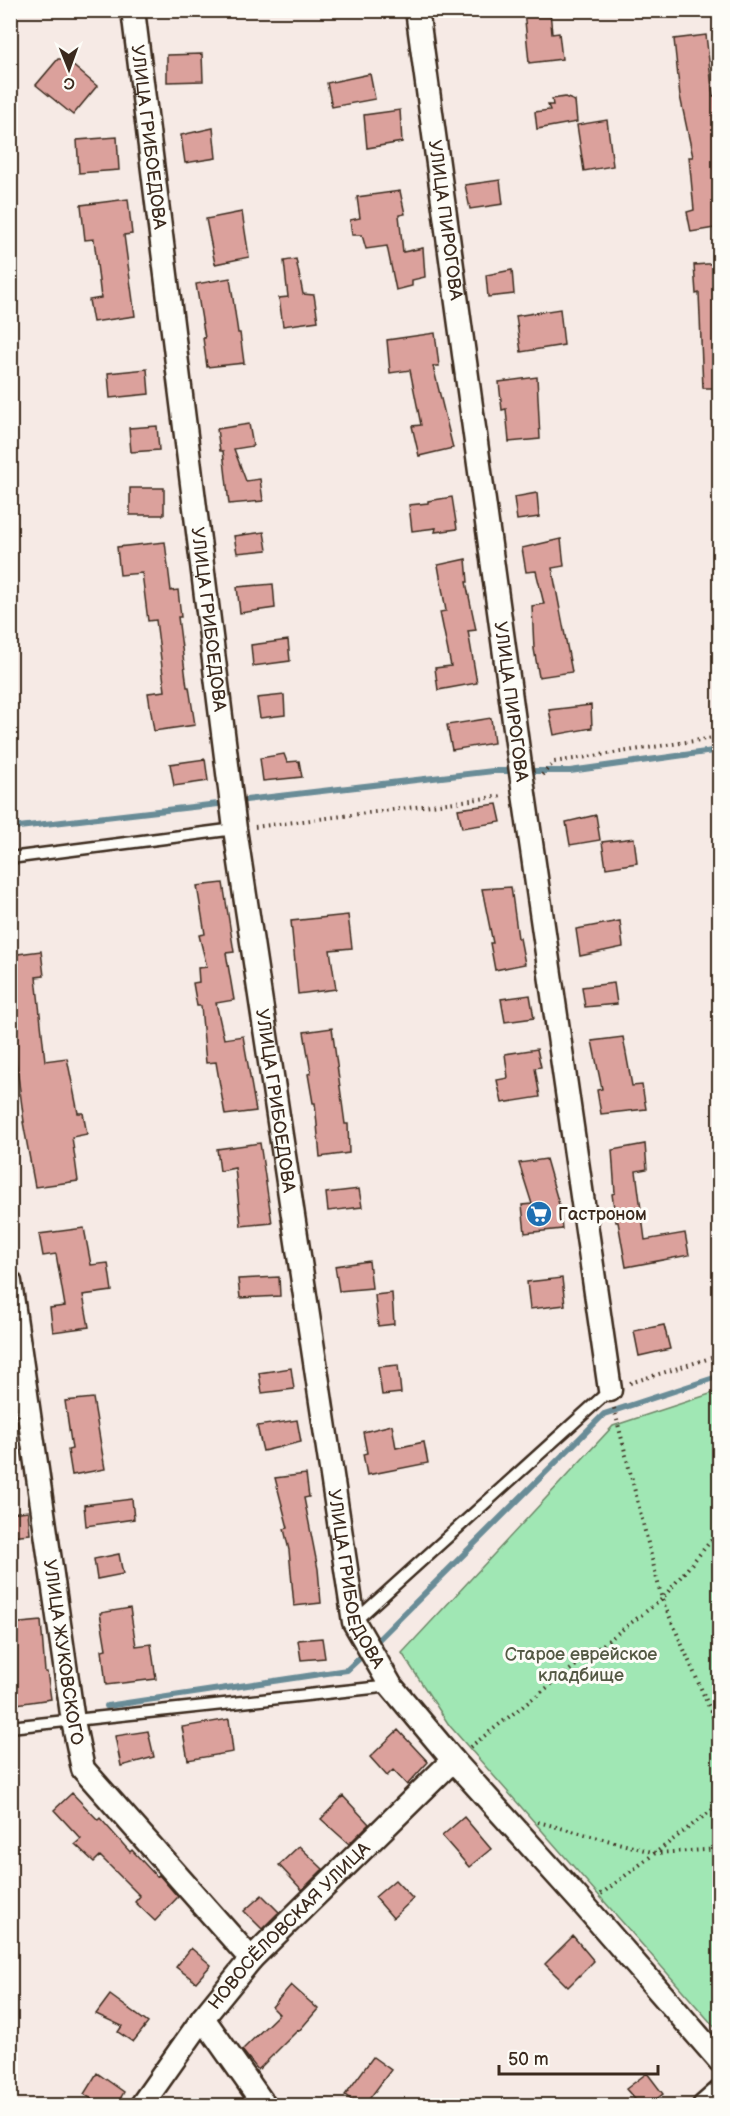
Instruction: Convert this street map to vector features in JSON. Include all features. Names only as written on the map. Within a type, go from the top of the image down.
[{"type":"street","name":"УЛИЦА ГРИБОЕДОВА","points":[[132,10],[236,829],[354,1622],[391,1686],[453,1760],[585,1906],[720,2061]]},
{"type":"street","name":"УЛИЦА ПИРОГОВА","points":[[417,10],[524,794],[610,1390]]},
{"type":"street","name":"УЛИЦА ЖУКОВСКОГО","points":[[10,1282],[73,1721],[83,1769],[251,1959]]},
{"type":"street","name":"НОВОСЁЛОВСКАЯ УЛИЦА","points":[[141,2106],[203,2018],[251,1959],[453,1760]]},
{"type":"street","points":[[203,2018],[265,2106]]},
{"type":"street","points":[[704,2106],[720,2092]]},
{"type":"lane","points":[[10,858],[236,829]]},
{"type":"lane","points":[[354,1622],[610,1390]]},
{"type":"lane","points":[[10,1727],[391,1686]]},
{"type":"path","points":[[236,829],[524,794],[554,762],[720,737]]},
{"type":"path","points":[[720,1355],[610,1390],[662,1599],[720,1732]]},
{"type":"path","points":[[453,1760],[662,1599],[720,1530]]},
{"type":"path","points":[[585,1906],[720,1804]]},
{"type":"path","points":[[534,1821],[656,1853],[720,1849]]},
{"type":"green space","name":"Старое еврейское кладбище","points":[[720,1391],[719,2032],[449,1725],[402,1653],[613,1426]]},
{"type":"building","points":[[524,10],[550,10],[552,34],[559,33],[562,59],[529,63]]},
{"type":"building","points":[[706,35],[713,96],[717,95],[720,107],[720,227],[691,232],[687,212],[694,210],[689,157],[693,157],[680,96],[674,39]]},
{"type":"building","points":[[202,54],[203,81],[167,82],[167,55]]},
{"type":"building","points":[[58,59],[65,59],[97,86],[73,115],[36,85]]},
{"type":"building","points":[[370,74],[375,99],[332,107],[327,83]]},
{"type":"building","points":[[565,97],[575,101],[577,122],[537,129],[535,112],[550,110],[548,105],[553,105],[552,99]]},
{"type":"building","points":[[400,110],[402,142],[367,148],[364,115]]},
{"type":"building","points":[[607,120],[613,166],[584,171],[577,125]]},
{"type":"building","points":[[213,128],[216,158],[185,163],[181,135]]},
{"type":"building","points":[[117,137],[119,170],[79,173],[77,140]]},
{"type":"building","points":[[500,180],[503,204],[470,209],[465,185]]},
{"type":"building","points":[[400,191],[405,214],[399,215],[403,252],[423,248],[425,277],[412,280],[412,286],[396,290],[387,246],[366,249],[362,235],[352,235],[350,220],[360,218],[357,197]]},
{"type":"building","points":[[128,199],[132,234],[124,235],[135,316],[93,322],[89,300],[101,298],[94,239],[85,240],[81,205]]},
{"type":"building","points":[[242,212],[249,257],[215,264],[206,219]]},
{"type":"building","points":[[296,259],[303,294],[314,295],[318,321],[283,326],[279,298],[288,297],[284,261]]},
{"type":"building","points":[[720,263],[720,388],[703,388],[699,293],[696,294],[694,265]]},
{"type":"building","points":[[512,270],[514,294],[488,297],[486,275]]},
{"type":"building","points":[[230,278],[244,363],[207,367],[203,338],[205,338],[196,284]]},
{"type":"building","points":[[560,309],[564,345],[521,352],[516,316]]},
{"type":"building","points":[[435,333],[439,366],[433,366],[453,448],[419,456],[412,426],[421,425],[410,370],[390,373],[387,340]]},
{"type":"building","points":[[147,369],[149,394],[110,398],[108,373]]},
{"type":"building","points":[[537,377],[540,439],[509,442],[506,409],[502,410],[499,382]]},
{"type":"building","points":[[249,424],[253,446],[234,449],[246,481],[260,479],[263,501],[229,504],[223,451],[220,451],[217,429]]},
{"type":"building","points":[[157,426],[159,450],[131,452],[129,428]]},
{"type":"building","points":[[130,488],[164,488],[164,515],[130,515]]},
{"type":"building","points":[[537,493],[539,517],[517,520],[514,497]]},
{"type":"building","points":[[452,497],[457,529],[435,532],[436,528],[412,531],[409,505]]},
{"type":"building","points":[[264,532],[267,550],[237,553],[234,536]]},
{"type":"building","points":[[561,539],[564,566],[552,568],[572,672],[539,677],[534,649],[532,606],[544,604],[536,571],[526,572],[522,548]]},
{"type":"building","points":[[165,542],[171,591],[178,590],[181,617],[178,617],[187,687],[189,687],[195,725],[154,731],[148,693],[165,691],[156,620],[148,621],[142,573],[120,575],[117,547]]},
{"type":"building","points":[[466,559],[468,582],[466,582],[476,630],[468,631],[477,683],[438,690],[435,668],[451,666],[440,612],[446,611],[438,565]]},
{"type":"building","points":[[273,584],[275,608],[240,613],[237,587]]},
{"type":"building","points":[[288,640],[290,661],[253,666],[251,645]]},
{"type":"building","points":[[284,695],[285,715],[260,718],[257,698]]},
{"type":"building","points":[[591,705],[592,728],[554,735],[549,710]]},
{"type":"building","points":[[491,718],[494,743],[452,750],[447,725]]},
{"type":"building","points":[[284,754],[287,762],[299,761],[302,777],[263,781],[260,758]]},
{"type":"building","points":[[205,759],[208,781],[174,786],[170,764]]},
{"type":"building","points":[[497,804],[501,822],[462,828],[458,809]]},
{"type":"building","points":[[596,815],[600,840],[570,845],[566,822]]},
{"type":"building","points":[[634,838],[637,863],[606,868],[602,842]]},
{"type":"building","points":[[223,883],[234,952],[226,953],[234,1000],[216,1003],[224,1039],[243,1036],[256,1111],[225,1115],[216,1062],[206,1063],[201,1006],[197,1006],[193,983],[199,982],[198,968],[207,967],[199,935],[205,934],[197,886]]},
{"type":"building","points":[[511,887],[518,938],[520,938],[525,964],[495,970],[490,943],[493,943],[482,889]]},
{"type":"building","points":[[348,915],[352,948],[330,950],[336,989],[298,994],[291,921]]},
{"type":"building","points":[[620,921],[623,947],[580,956],[576,929]]},
{"type":"building","points":[[41,951],[44,976],[36,977],[45,1061],[67,1058],[78,1113],[83,1113],[87,1134],[72,1137],[78,1181],[35,1187],[23,1122],[10,1016],[10,955]]},
{"type":"building","points":[[614,983],[617,1004],[585,1007],[582,987]]},
{"type":"building","points":[[530,995],[534,1018],[505,1022],[501,999]]},
{"type":"building","points":[[332,1028],[345,1124],[348,1124],[349,1153],[320,1157],[315,1103],[313,1103],[308,1074],[311,1073],[304,1032]]},
{"type":"building","points":[[623,1037],[632,1086],[642,1085],[646,1109],[601,1114],[597,1090],[602,1089],[592,1041]]},
{"type":"building","points":[[537,1049],[541,1067],[535,1068],[540,1097],[502,1103],[497,1080],[508,1078],[505,1054]]},
{"type":"building","points":[[260,1143],[272,1223],[241,1226],[235,1168],[220,1171],[217,1149]]},
{"type":"building","points":[[645,1144],[647,1169],[636,1171],[645,1240],[685,1233],[689,1255],[626,1267],[612,1194],[615,1193],[612,1150]]},
{"type":"building","points":[[546,1159],[560,1208],[562,1229],[525,1233],[522,1205],[532,1204],[519,1163]]},
{"type":"building","points":[[359,1189],[362,1207],[328,1211],[326,1193]]},
{"type":"building","points":[[84,1228],[91,1265],[108,1263],[112,1291],[83,1295],[89,1327],[53,1332],[50,1308],[65,1306],[56,1254],[43,1256],[39,1234]]},
{"type":"building","points":[[369,1261],[372,1288],[339,1291],[335,1266]]},
{"type":"building","points":[[279,1277],[280,1296],[240,1298],[238,1279]]},
{"type":"building","points":[[562,1278],[565,1305],[530,1309],[527,1282]]},
{"type":"building","points":[[392,1293],[394,1324],[378,1326],[375,1295]]},
{"type":"building","points":[[664,1325],[670,1349],[639,1356],[634,1331]]},
{"type":"building","points":[[398,1365],[401,1393],[382,1395],[378,1367]]},
{"type":"building","points":[[291,1368],[294,1389],[262,1393],[259,1373]]},
{"type":"building","points":[[93,1398],[105,1469],[72,1475],[68,1450],[72,1449],[65,1401]]},
{"type":"building","points":[[297,1420],[301,1442],[263,1451],[257,1426]]},
{"type":"building","points":[[392,1425],[396,1448],[424,1442],[428,1463],[367,1475],[363,1454],[367,1453],[363,1432]]},
{"type":"building","points":[[306,1474],[309,1497],[304,1498],[318,1569],[321,1603],[294,1606],[289,1550],[284,1529],[288,1528],[275,1478]]},
{"type":"building","points":[[132,1499],[134,1519],[86,1526],[84,1505]]},
{"type":"building","points":[[28,1511],[30,1534],[10,1536],[10,1513]]},
{"type":"building","points":[[119,1554],[123,1574],[97,1579],[94,1559]]},
{"type":"building","points":[[130,1608],[136,1646],[151,1644],[156,1679],[106,1685],[102,1650],[106,1649],[100,1613]]},
{"type":"building","points":[[41,1621],[45,1672],[47,1672],[51,1699],[10,1705],[10,1624]]},
{"type":"building","points":[[322,1638],[325,1658],[301,1660],[298,1640]]},
{"type":"building","points":[[229,1719],[233,1752],[188,1760],[182,1727]]},
{"type":"building","points":[[398,1730],[428,1762],[407,1785],[393,1770],[387,1776],[370,1757]]},
{"type":"building","points":[[148,1731],[154,1757],[121,1766],[115,1736]]},
{"type":"building","points":[[72,1793],[98,1820],[100,1818],[130,1852],[132,1850],[157,1877],[159,1875],[178,1897],[155,1921],[135,1902],[140,1896],[100,1856],[94,1862],[75,1844],[81,1839],[54,1810]]},
{"type":"building","points":[[343,1796],[369,1824],[349,1844],[321,1819]]},
{"type":"building","points":[[464,1817],[491,1849],[469,1867],[442,1836]]},
{"type":"building","points":[[299,1846],[323,1869],[302,1890],[279,1865]]},
{"type":"building","points":[[395,1880],[413,1899],[393,1918],[375,1897]]},
{"type":"building","points":[[262,1895],[279,1912],[262,1929],[244,1911]]},
{"type":"building","points":[[573,1936],[594,1961],[568,1987],[545,1964]]},
{"type":"building","points":[[191,1948],[211,1965],[196,1982],[176,1967]]},
{"type":"building","points":[[291,1985],[318,2009],[299,2031],[258,2070],[242,2050],[279,2014],[272,2007]]},
{"type":"building","points":[[110,1995],[148,2023],[133,2042],[118,2032],[122,2026],[96,2014]]},
{"type":"building","points":[[373,2057],[391,2070],[364,2106],[360,2106],[345,2095]]},
{"type":"building","points":[[97,2073],[124,2092],[116,2106],[102,2106],[84,2094]]},
{"type":"building","points":[[647,2073],[663,2094],[647,2106],[641,2106],[626,2089]]},
{"type":"waterway","points":[[527,771],[570,771],[720,750]]},
{"type":"waterway","points":[[237,801],[493,771],[516,771]]},
{"type":"waterway","points":[[10,828],[227,803]]},
{"type":"waterway","points":[[372,1646],[604,1414],[720,1376]]},
{"type":"waterway","points":[[107,1706],[347,1670],[365,1653]]},
{"type":"place","name":"Гастроном","points":[[539,1214]]}]
